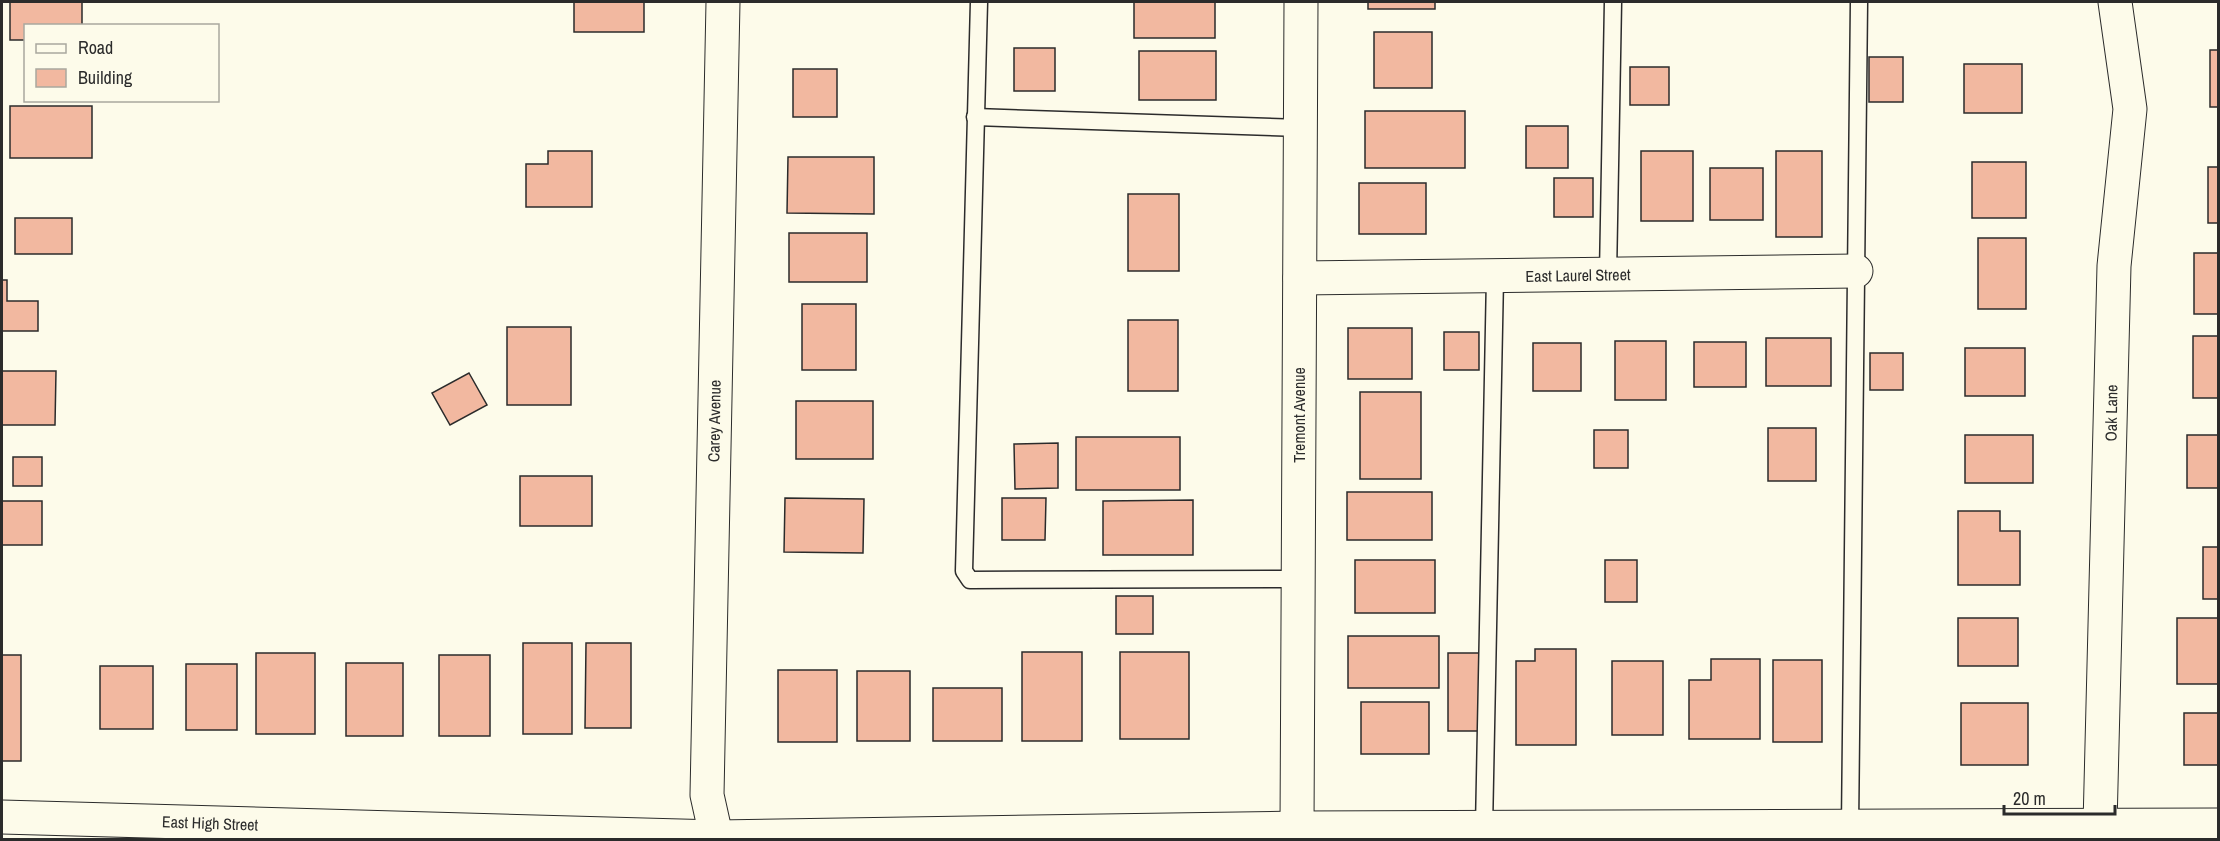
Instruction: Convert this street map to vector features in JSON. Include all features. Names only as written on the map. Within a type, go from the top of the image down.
[{"type":"street","name":"Carey Avenue","points":[[717,838],[707,795],[723,2]]},
{"type":"street","name":"Tremont Avenue","points":[[1297,828],[1301,2]]},
{"type":"street","name":"Oak Lane","points":[[2100,825],[2114,266],[2130,108],[2115,2]]},
{"type":"street","name":"East Laurel Street","points":[[1300,278],[1856,271]]},
{"type":"street","name":"East High Street","points":[[2,817],[158,831],[717,838],[1297,828],[1830,831],[2100,825],[2218,825]]},
{"type":"lane","points":[[979,2],[963,571],[970,580],[1298,579]]},
{"type":"lane","points":[[1608,275],[1613,2]]},
{"type":"lane","points":[[1830,831],[1856,271],[1858,2]]},
{"type":"lane","points":[[975,117],[1300,128]]},
{"type":"lane","points":[[1484,828],[1495,277]]},
{"type":"building","points":[[10,2],[82,2],[82,24],[24,24],[24,40],[10,40]]},
{"type":"building","points":[[574,2],[644,2],[644,32],[574,32]]},
{"type":"building","points":[[1134,2],[1215,2],[1215,38],[1134,38]]},
{"type":"building","points":[[1368,2],[1435,2],[1435,9],[1368,9]]},
{"type":"building","points":[[1374,32],[1432,32],[1432,88],[1374,88]]},
{"type":"building","points":[[1014,48],[1055,48],[1055,91],[1014,91]]},
{"type":"building","points":[[2210,50],[2218,50],[2218,107],[2210,107]]},
{"type":"building","points":[[1139,51],[1216,51],[1216,100],[1139,100]]},
{"type":"building","points":[[1869,57],[1903,57],[1903,102],[1869,102]]},
{"type":"building","points":[[1964,64],[2022,64],[2022,113],[1964,113]]},
{"type":"building","points":[[1630,67],[1669,67],[1669,105],[1630,105]]},
{"type":"building","points":[[793,69],[837,69],[837,117],[793,117]]},
{"type":"building","points":[[10,106],[92,106],[92,158],[10,158]]},
{"type":"building","points":[[1365,111],[1465,111],[1465,168],[1365,168]]},
{"type":"building","points":[[1526,126],[1568,126],[1568,168],[1526,168]]},
{"type":"building","points":[[548,151],[592,151],[592,207],[526,207],[526,164],[548,164]]},
{"type":"building","points":[[1641,151],[1693,151],[1693,221],[1641,221]]},
{"type":"building","points":[[1776,151],[1822,151],[1822,237],[1776,237]]},
{"type":"building","points":[[788,157],[874,157],[874,214],[787,213]]},
{"type":"building","points":[[1972,162],[2026,162],[2026,218],[1972,218]]},
{"type":"building","points":[[2208,167],[2218,167],[2218,223],[2208,223]]},
{"type":"building","points":[[1710,168],[1763,168],[1763,220],[1710,220]]},
{"type":"building","points":[[1554,178],[1593,178],[1593,217],[1554,217]]},
{"type":"building","points":[[1359,183],[1426,183],[1426,234],[1359,234]]},
{"type":"building","points":[[1128,194],[1179,194],[1179,271],[1128,271]]},
{"type":"building","points":[[15,218],[72,218],[72,254],[15,254]]},
{"type":"building","points":[[789,233],[867,233],[867,282],[789,282]]},
{"type":"building","points":[[1978,238],[2026,238],[2026,309],[1978,309]]},
{"type":"building","points":[[2194,253],[2218,253],[2218,314],[2194,314]]},
{"type":"building","points":[[2,280],[7,280],[7,301],[38,301],[38,331],[2,331]]},
{"type":"building","points":[[802,304],[856,304],[856,370],[802,370]]},
{"type":"building","points":[[1128,320],[1178,320],[1178,391],[1128,391]]},
{"type":"building","points":[[507,327],[571,327],[571,405],[507,405]]},
{"type":"building","points":[[1348,328],[1412,328],[1412,379],[1348,379]]},
{"type":"building","points":[[1444,332],[1479,332],[1479,370],[1444,370]]},
{"type":"building","points":[[2193,336],[2218,336],[2218,398],[2193,398]]},
{"type":"building","points":[[1766,338],[1831,338],[1831,386],[1766,386]]},
{"type":"building","points":[[1615,341],[1666,341],[1666,400],[1615,400]]},
{"type":"building","points":[[1694,342],[1746,342],[1746,387],[1694,387]]},
{"type":"building","points":[[1533,343],[1581,343],[1581,391],[1533,391]]},
{"type":"building","points":[[1965,348],[2025,348],[2025,396],[1965,396]]},
{"type":"building","points":[[1870,353],[1903,353],[1903,390],[1870,390]]},
{"type":"building","points":[[2,371],[56,371],[55,425],[2,425]]},
{"type":"building","points":[[469,373],[487,405],[450,425],[432,393]]},
{"type":"building","points":[[1360,392],[1421,392],[1421,479],[1360,479]]},
{"type":"building","points":[[796,401],[873,401],[873,459],[796,459]]},
{"type":"building","points":[[1768,428],[1816,428],[1816,481],[1768,481]]},
{"type":"building","points":[[1594,430],[1628,430],[1628,468],[1594,468]]},
{"type":"building","points":[[1965,435],[2033,435],[2033,483],[1965,483]]},
{"type":"building","points":[[2187,435],[2218,435],[2218,488],[2187,488]]},
{"type":"building","points":[[1076,437],[1180,437],[1180,490],[1076,490]]},
{"type":"building","points":[[1058,443],[1058,488],[1015,489],[1014,444]]},
{"type":"building","points":[[13,457],[42,457],[42,486],[13,486]]},
{"type":"building","points":[[520,476],[592,476],[592,526],[520,526]]},
{"type":"building","points":[[1347,492],[1432,492],[1432,540],[1347,540]]},
{"type":"building","points":[[785,498],[864,499],[863,553],[784,552]]},
{"type":"building","points":[[1002,498],[1046,498],[1045,540],[1002,540]]},
{"type":"building","points":[[1193,500],[1193,555],[1103,555],[1103,501]]},
{"type":"building","points":[[2,501],[42,501],[42,545],[2,545]]},
{"type":"building","points":[[1958,511],[2000,511],[2000,531],[2020,531],[2020,585],[1958,585]]},
{"type":"building","points":[[2203,547],[2218,547],[2218,599],[2203,599]]},
{"type":"building","points":[[1355,560],[1435,560],[1435,613],[1355,613]]},
{"type":"building","points":[[1605,560],[1637,560],[1637,602],[1605,602]]},
{"type":"building","points":[[1116,596],[1153,596],[1153,634],[1116,634]]},
{"type":"building","points":[[1958,618],[2018,618],[2018,666],[1958,666]]},
{"type":"building","points":[[2177,618],[2218,618],[2218,684],[2177,684]]},
{"type":"building","points":[[1348,636],[1439,636],[1439,688],[1348,688]]},
{"type":"building","points":[[523,643],[572,643],[572,734],[523,734]]},
{"type":"building","points":[[586,643],[631,643],[631,728],[585,728]]},
{"type":"building","points":[[1535,649],[1576,649],[1576,745],[1516,745],[1516,661],[1535,661]]},
{"type":"building","points":[[1022,652],[1082,652],[1082,741],[1022,741]]},
{"type":"building","points":[[1120,652],[1189,652],[1189,739],[1120,739]]},
{"type":"building","points":[[256,653],[315,653],[315,734],[256,734]]},
{"type":"building","points":[[1448,653],[1483,653],[1483,731],[1448,731]]},
{"type":"building","points":[[2,655],[21,655],[21,761],[2,761]]},
{"type":"building","points":[[439,655],[490,655],[490,736],[439,736]]},
{"type":"building","points":[[1711,659],[1760,659],[1760,739],[1689,739],[1689,680],[1711,680]]},
{"type":"building","points":[[1773,660],[1822,660],[1822,742],[1773,742]]},
{"type":"building","points":[[1612,661],[1663,661],[1663,735],[1612,735]]},
{"type":"building","points":[[346,663],[403,663],[403,736],[346,736]]},
{"type":"building","points":[[186,664],[237,664],[237,730],[186,730]]},
{"type":"building","points":[[100,666],[153,666],[153,729],[100,729]]},
{"type":"building","points":[[778,670],[837,670],[837,742],[778,742]]},
{"type":"building","points":[[857,671],[910,671],[910,741],[857,741]]},
{"type":"building","points":[[933,688],[1002,688],[1002,741],[933,741]]},
{"type":"building","points":[[1361,702],[1429,702],[1429,754],[1361,754]]},
{"type":"building","points":[[1961,703],[2028,703],[2028,765],[1961,765]]},
{"type":"building","points":[[2184,713],[2218,713],[2218,765],[2184,765]]}]
